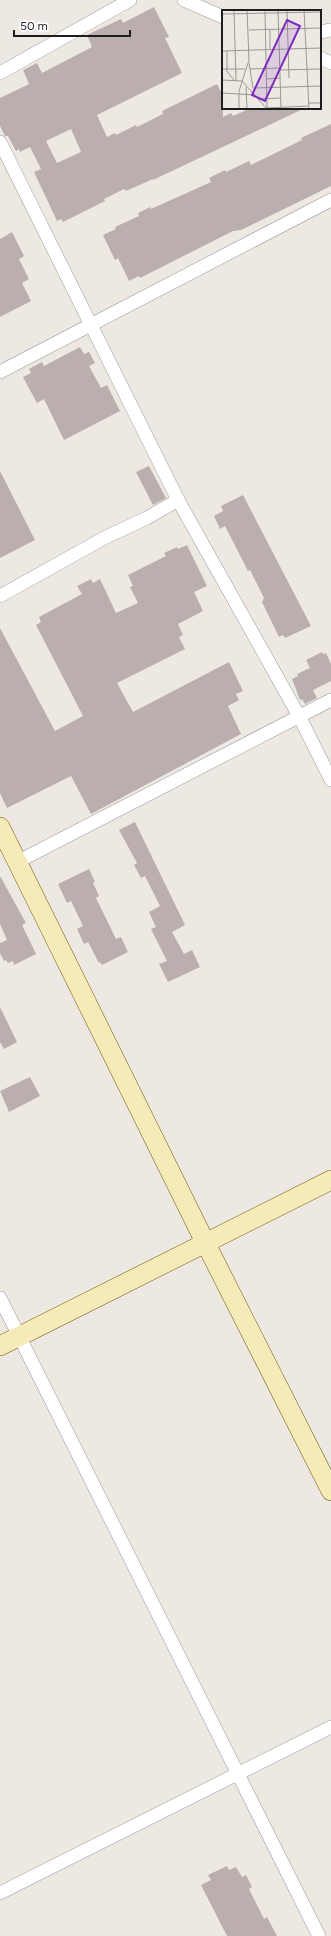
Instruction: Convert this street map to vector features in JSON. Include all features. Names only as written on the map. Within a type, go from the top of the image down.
[{"type":"street","points":[[0,73],[130,0]]},
{"type":"street","points":[[184,0],[222,17]]},
{"type":"street","points":[[321,32],[331,30]]},
{"type":"street","points":[[321,59],[331,64]]},
{"type":"street","points":[[0,142],[178,500],[299,716],[331,780]]},
{"type":"street","points":[[0,372],[331,200]]},
{"type":"street","points":[[0,596],[106,537],[147,518],[178,500]]},
{"type":"street","points":[[17,862],[331,700]]},
{"type":"street","points":[[0,827],[205,1242],[331,1491]]},
{"type":"street","points":[[0,1346],[331,1180]]},
{"type":"street","points":[[0,1298],[237,1775],[319,1936]]},
{"type":"street","points":[[0,1893],[331,1727]]},
{"type":"building","points":[[154,7],[169,37],[165,38],[182,73],[97,115],[107,137],[115,133],[116,135],[136,125],[137,127],[163,114],[162,111],[217,84],[222,94],[223,117],[231,113],[233,116],[249,109],[303,109],[153,180],[126,191],[124,189],[104,199],[105,201],[63,222],[61,219],[57,221],[34,172],[41,169],[30,147],[20,152],[19,149],[16,151],[8,136],[5,136],[0,126],[0,98],[29,84],[23,70],[37,63],[42,73],[92,47],[87,35],[121,19],[123,23]],"holes":[[[71,129],[81,152],[57,163],[46,141]]]},
{"type":"building","points":[[331,124],[331,186],[241,230],[233,231],[140,278],[139,276],[129,281],[118,258],[115,260],[103,235],[116,229],[115,227],[139,216],[138,213],[150,207],[151,209],[211,182],[209,178],[225,170],[226,172],[249,161],[251,165],[302,140],[301,138]]},
{"type":"building","points":[[12,232],[24,256],[19,259],[29,279],[22,283],[31,301],[0,317],[0,239]]},
{"type":"building","points":[[80,347],[84,354],[89,352],[95,363],[89,366],[101,388],[107,385],[120,411],[64,440],[44,399],[37,403],[23,377],[31,373],[29,369],[42,362],[44,366]]},
{"type":"building","points":[[149,466],[166,498],[153,505],[136,472]]},
{"type":"building","points":[[0,471],[35,540],[0,558]]},
{"type":"building","points":[[243,495],[311,626],[285,638],[283,635],[279,637],[262,602],[264,598],[250,570],[248,571],[225,526],[220,529],[214,516],[223,511],[221,506]]},
{"type":"building","points":[[187,545],[207,586],[194,592],[203,611],[178,624],[183,635],[179,637],[185,649],[117,683],[133,712],[229,662],[243,691],[236,694],[239,700],[228,706],[241,734],[91,814],[71,776],[7,808],[0,793],[0,628],[55,731],[83,716],[36,625],[41,622],[39,617],[82,594],[77,586],[91,579],[93,583],[100,579],[116,613],[138,603],[130,587],[133,586],[128,575],[166,556],[164,553],[177,547],[178,549]]},
{"type":"building","points":[[322,652],[323,654],[326,653],[331,664],[331,681],[313,690],[317,698],[305,704],[302,699],[300,700],[292,679],[298,676],[297,674],[310,668],[306,660]]},
{"type":"building","points":[[135,822],[185,925],[172,932],[184,954],[192,950],[200,967],[168,982],[159,964],[167,961],[151,929],[156,927],[149,912],[160,906],[145,876],[141,878],[134,865],[137,863],[119,830]]},
{"type":"building","points":[[89,869],[99,896],[96,898],[116,939],[121,937],[128,952],[102,965],[100,962],[99,963],[88,942],[84,944],[77,929],[83,926],[71,901],[67,903],[58,884]]},
{"type":"building","points":[[0,876],[26,923],[22,925],[36,954],[14,965],[13,961],[8,963],[6,960],[4,961],[0,953],[0,943],[7,940],[0,924]]},
{"type":"building","points":[[0,1007],[17,1042],[4,1049],[0,1042]]},
{"type":"building","points":[[30,1077],[40,1096],[9,1112],[0,1091]]},
{"type":"building","points":[[227,1866],[229,1870],[236,1867],[242,1877],[246,1875],[252,1887],[249,1889],[264,1919],[267,1917],[277,1936],[227,1936],[201,1885],[211,1880],[208,1875]]}]
